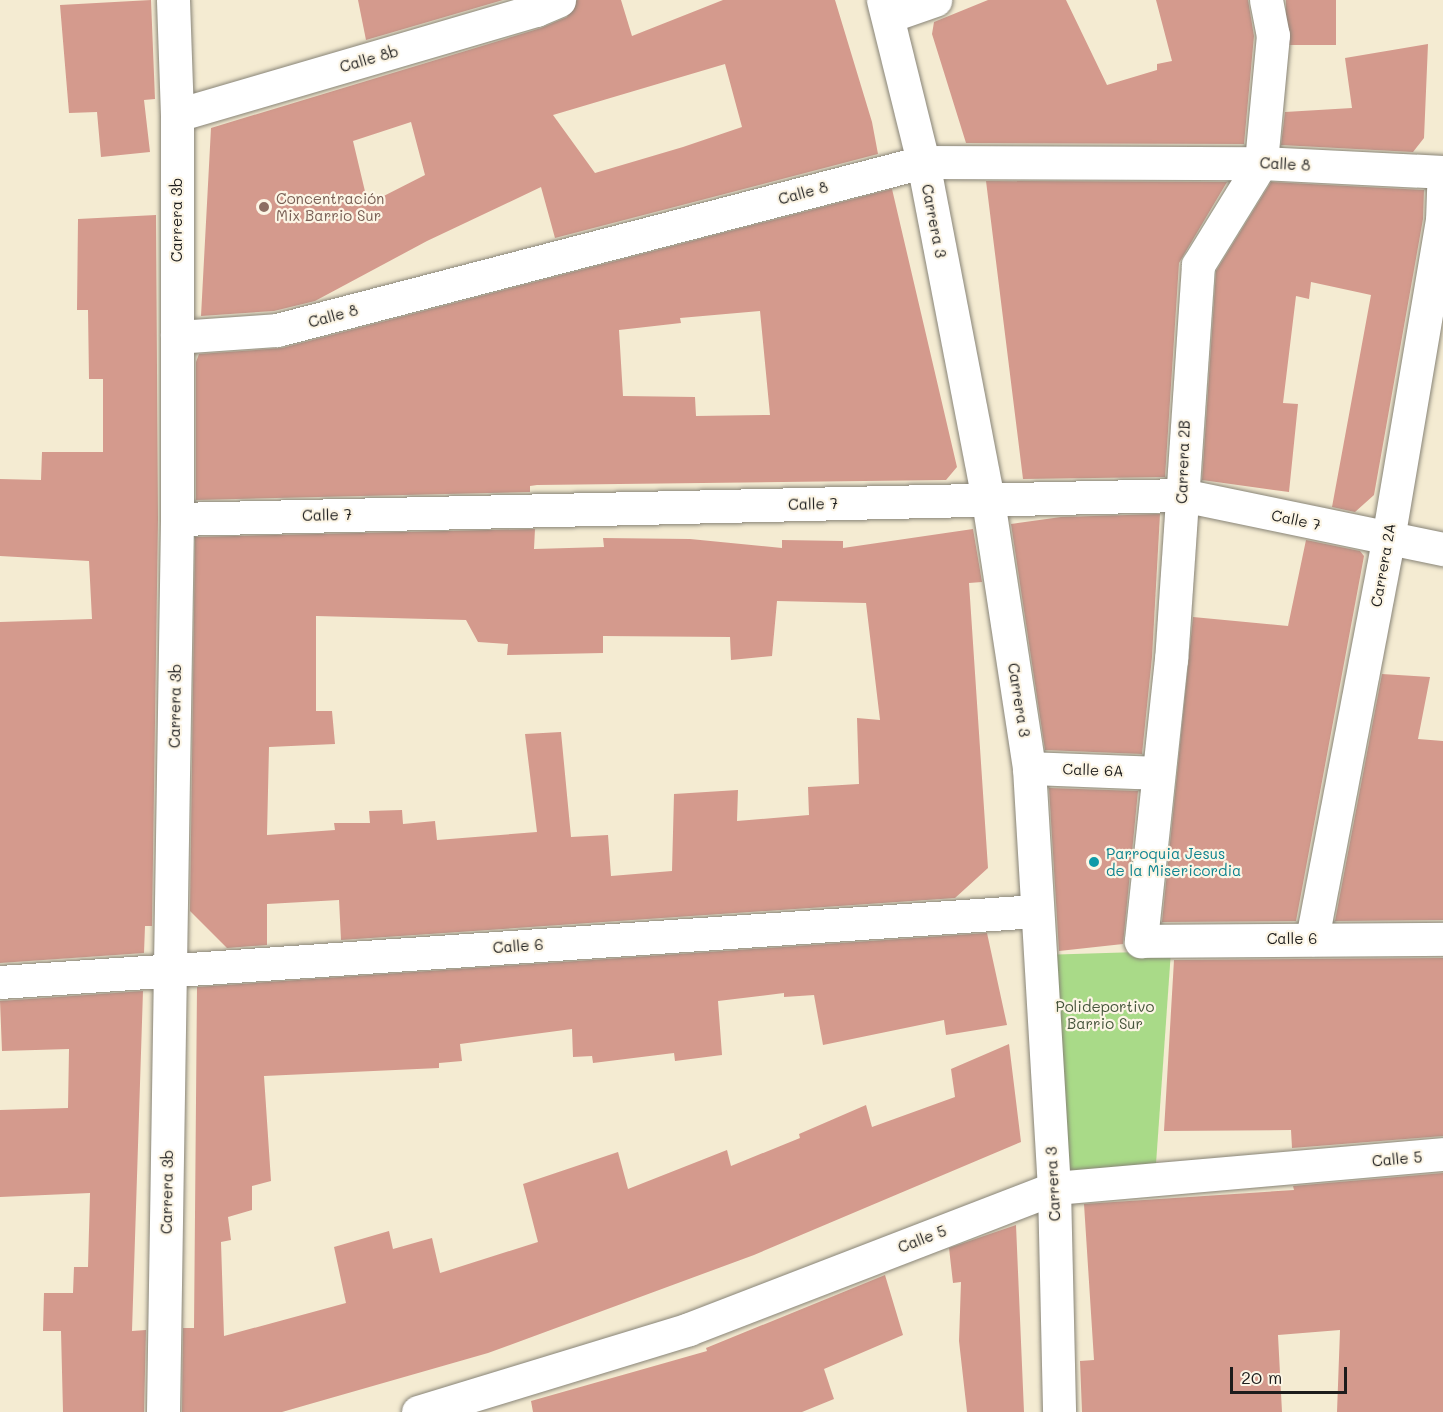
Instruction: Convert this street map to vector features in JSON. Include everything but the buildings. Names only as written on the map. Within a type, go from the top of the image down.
[{"type":"street","name":"Carrera 3b","points":[[163,1412],[172,970],[177,519],[177,115],[173,0]]},
{"type":"street","name":"Calle 8b","points":[[177,115],[536,10],[559,0]]},
{"type":"street","points":[[886,8],[935,0]]},
{"type":"street","name":"Carrera 2B","points":[[1141,941],[1157,773],[1171,659],[1198,265],[1261,163],[1273,35],[1266,0]]},
{"type":"street","name":"Carrera 3","points":[[886,8],[923,162],[987,500],[1029,768],[1035,911],[1054,1188],[1059,1412]]},
{"type":"street","name":"Calle 8","points":[[177,337],[277,330],[923,162],[1261,163],[1443,172]]},
{"type":"street","name":"Carrera 2A","points":[[1312,939],[1388,539],[1443,221],[1443,189]]},
{"type":"street","name":"Calle 7","points":[[177,519],[1182,495],[1443,549]]},
{"type":"street","name":"Calle 6A","points":[[1029,768],[1157,773]]},
{"type":"street","name":"Calle 6","points":[[0,982],[1035,911]]},
{"type":"street","name":"Calle 6","points":[[1141,941],[1443,939]]},
{"type":"street","name":"Calle 5","points":[[418,1412],[689,1329],[1054,1188],[1443,1154]]},
{"type":"green space","name":"Polideportivo Barrio Sur","points":[[1171,951],[1155,1178],[1054,1187],[1041,955]]},
{"type":"place","name":"Concentración Mix Barrio Sur","points":[[264,207]]},
{"type":"place","name":"Parroquia Jesus de la Misericordia","points":[[1094,862]]}]
